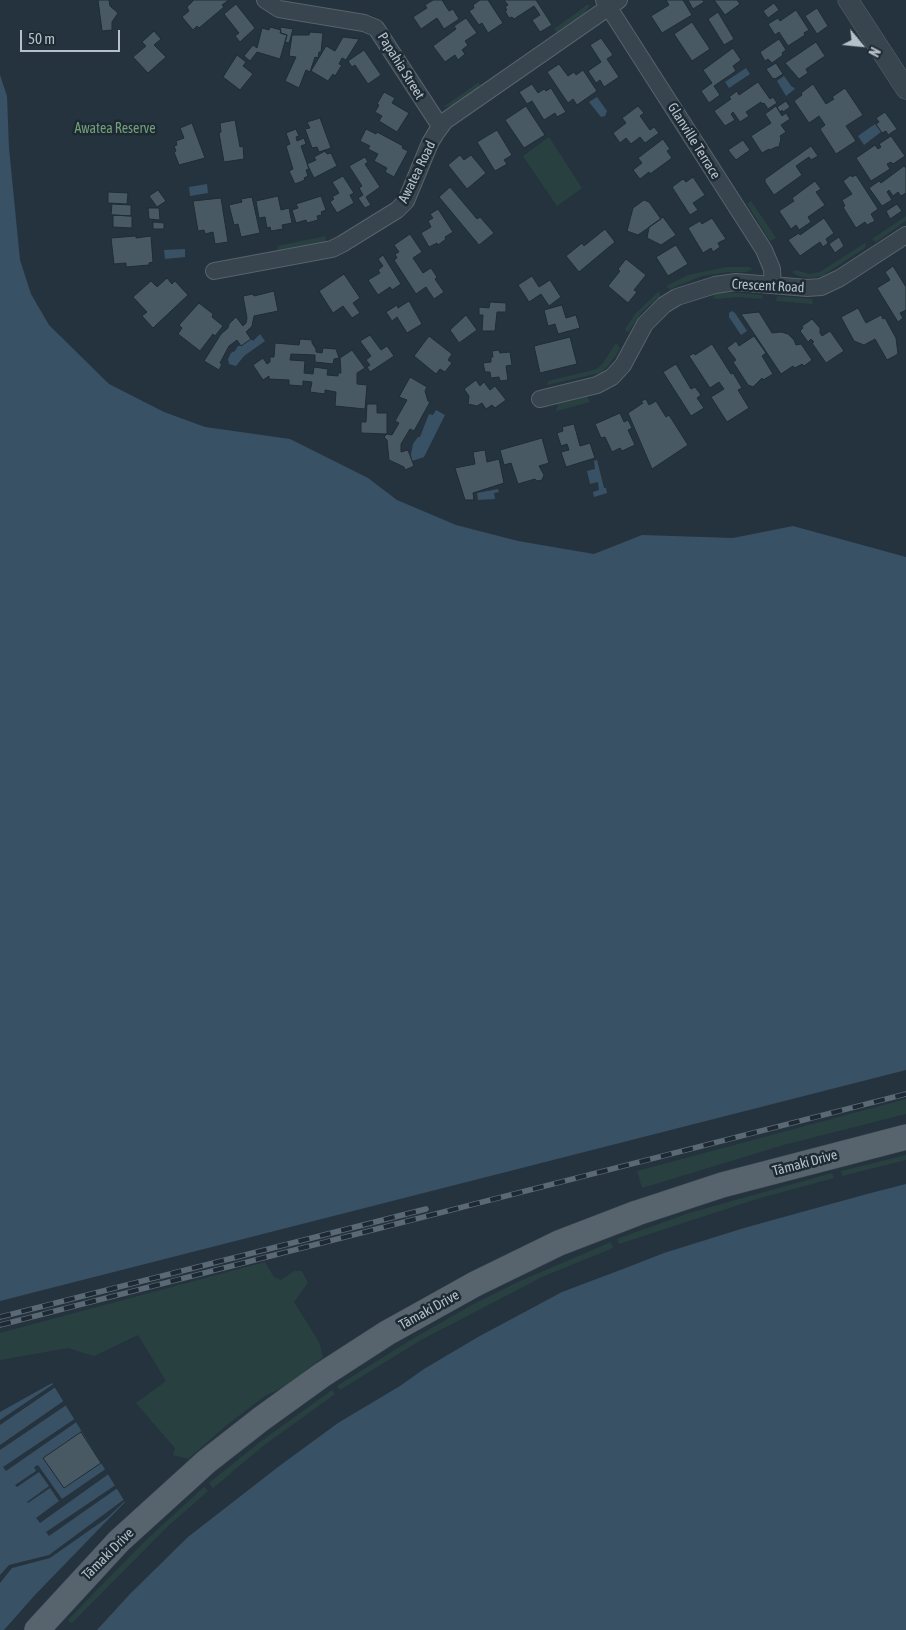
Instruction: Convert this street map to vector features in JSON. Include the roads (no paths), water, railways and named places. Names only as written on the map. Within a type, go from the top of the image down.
[{"type":"main road","name":"Tāmaki Drive","points":[[37,1630],[119,1541],[206,1462],[322,1375],[423,1313],[475,1284],[559,1243],[637,1213],[722,1185],[906,1137]]},
{"type":"street","name":"Papahia Street","points":[[265,0],[279,10],[364,22],[376,28],[440,126]]},
{"type":"street","points":[[848,0],[906,89]]},
{"type":"street","name":"Awatea Road","points":[[214,271],[332,249],[397,210],[408,196],[430,143],[440,126],[610,2]]},
{"type":"street","name":"Glanville Terrace","points":[[610,2],[764,250],[772,269],[773,285]]},
{"type":"street","name":"Crescent Road","points":[[540,399],[597,385],[612,377],[624,365],[645,324],[658,310],[677,297],[704,287],[736,282],[815,288],[827,285],[906,235]]},
{"type":"water","points":[[746,68],[750,74],[729,88],[725,82]]},
{"type":"water","points":[[0,75],[7,96],[9,148],[20,260],[31,294],[49,325],[109,384],[164,412],[205,427],[290,439],[368,478],[397,500],[456,525],[518,541],[594,554],[642,535],[733,538],[793,526],[906,557],[906,1070],[0,1301]]},
{"type":"water","points":[[784,76],[795,89],[786,96],[777,81]]},
{"type":"water","points":[[597,97],[607,111],[605,116],[601,117],[589,102]]},
{"type":"water","points":[[875,124],[881,132],[864,145],[858,136]]},
{"type":"water","points":[[207,184],[208,193],[190,196],[189,187]]},
{"type":"water","points":[[185,249],[185,257],[165,259],[164,250]]},
{"type":"water","points":[[732,311],[747,331],[741,335],[729,317],[729,313]]},
{"type":"water","points":[[260,334],[265,341],[244,356],[236,366],[229,364],[228,359],[231,353],[238,346],[251,339],[253,341]]},
{"type":"water","points":[[436,410],[445,415],[424,457],[412,461],[413,444],[420,437],[429,414],[433,415]]},
{"type":"water","points":[[597,460],[607,493],[594,497],[593,492],[599,490],[598,482],[590,484],[587,471],[595,469],[594,461]]},
{"type":"water","points":[[498,489],[499,492],[494,493],[495,499],[478,500],[477,493]]},
{"type":"water","points":[[906,1176],[906,1630],[80,1630],[308,1431],[556,1285]]},
{"type":"water","points":[[52,1383],[125,1502],[34,1596],[4,1630],[0,1630],[0,1412]]},
{"type":"railway","points":[[0,1325],[906,1094]]},
{"type":"railway","points":[[0,1317],[426,1209]]},
{"type":"park label","name":"Awatea Reserve","points":[[115,129]]}]
